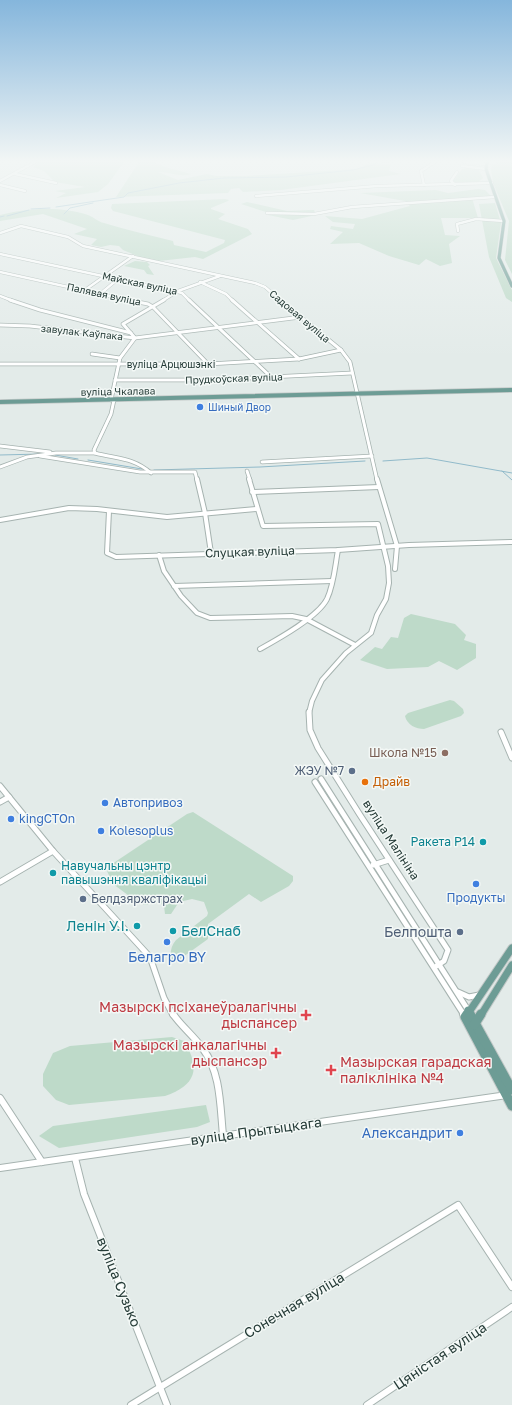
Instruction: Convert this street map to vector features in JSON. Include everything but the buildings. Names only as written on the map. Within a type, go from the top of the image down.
[{"type":"main road","points":[[503,228],[499,258],[512,286]]},
{"type":"main road","name":"вуліца Чкалава","points":[[0,402],[512,390]]},
{"type":"main road","points":[[512,948],[466,1014],[510,1093],[512,1106]]},
{"type":"main road","points":[[473,1026],[512,965]]},
{"type":"street","name":"Садовая вуліца","points":[[0,232],[16,228]]},
{"type":"street","name":"Садовая вуліца","points":[[28,228],[68,237],[83,246],[255,283],[265,287],[341,350],[350,362],[379,486],[397,546]]},
{"type":"street","name":"Майская вуліца","points":[[0,254],[182,292],[271,377]]},
{"type":"street","points":[[84,290],[133,256]]},
{"type":"street","name":"Палявая вуліца","points":[[0,272],[148,304],[153,307],[208,364]]},
{"type":"street","points":[[115,328],[178,291],[222,275]]},
{"type":"street","points":[[100,294],[118,279]]},
{"type":"street","points":[[200,282],[226,294],[299,360]]},
{"type":"street","points":[[0,296],[40,310],[106,328],[115,328],[132,334]]},
{"type":"street","points":[[123,324],[135,338],[301,317]]},
{"type":"street","name":"завулак Каўпака","points":[[0,325],[30,326],[135,338]]},
{"type":"street","name":"завулак Каўпака","points":[[92,354],[120,358],[135,338]]},
{"type":"street","name":"вуліца Арцюшэнкі","points":[[0,364],[208,364],[299,360],[341,350]]},
{"type":"street","points":[[81,461],[93,453],[111,414],[115,380],[120,364],[120,358]]},
{"type":"street","name":"Прудкоўская вуліца","points":[[115,380],[208,380],[352,372]]},
{"type":"street","points":[[0,446],[56,453],[93,453],[107,457],[137,461],[151,473]]},
{"type":"street","points":[[0,467],[27,457],[56,453]]},
{"type":"street","points":[[40,456],[81,461],[151,473],[195,472],[205,513],[211,552]]},
{"type":"street","points":[[262,462],[372,456]]},
{"type":"street","points":[[159,555],[164,571],[181,596],[197,613],[210,618],[292,616],[306,619],[355,645],[372,632],[377,617],[385,603],[389,582],[388,564],[378,524],[262,526],[256,509],[247,471]]},
{"type":"street","points":[[252,492],[379,486]]},
{"type":"street","points":[[0,520],[43,511],[93,508],[167,517],[256,509]]},
{"type":"street","name":"Слуцкая вуліца","points":[[109,511],[107,553],[116,557],[211,552],[338,550],[410,545],[512,542]]},
{"type":"street","points":[[395,569],[397,546]]},
{"type":"street","points":[[260,649],[306,619],[326,600],[332,581],[338,550]]},
{"type":"street","points":[[174,586],[332,581]]},
{"type":"street","name":"вуліца Малініна","points":[[355,645],[328,672],[320,684],[313,698],[309,711],[309,725],[321,754],[388,860],[448,950],[448,956],[437,966]]},
{"type":"street","points":[[501,732],[512,758]]},
{"type":"street","points":[[322,779],[376,864],[466,1014]]},
{"type":"street","points":[[315,782],[437,966],[457,991],[466,1014]]},
{"type":"street","points":[[0,786],[53,851],[150,957],[154,964],[160,989],[170,1010],[205,1052],[214,1068],[218,1087],[223,1136]]},
{"type":"street","points":[[0,802],[9,797]]},
{"type":"street","points":[[0,882],[53,851]]},
{"type":"street","points":[[370,866],[388,860]]},
{"type":"street","points":[[457,991],[469,997],[479,995]]},
{"type":"street","name":"вуліца Прытыцкага","points":[[0,1168],[510,1093]]},
{"type":"street","points":[[0,1098],[42,1162]]},
{"type":"street","name":"вуліца Сузько","points":[[75,1158],[84,1194],[167,1405]]},
{"type":"street","name":"Сонечная вуліца","points":[[131,1405],[458,1205],[512,1287]]},
{"type":"street","name":"Цяністая вуліца","points":[[367,1405],[512,1307]]},
{"type":"green space","points":[[83,228],[121,228],[173,241],[174,245],[206,252],[224,243],[225,240],[177,228],[244,228],[248,229],[252,234],[203,259],[195,257],[159,261],[140,257],[123,250],[119,246],[110,245],[101,247],[91,245],[97,239],[74,234],[87,229]]},
{"type":"green space","points":[[330,228],[353,229],[354,228],[443,228],[445,235],[460,236],[449,244],[452,263],[440,266],[426,259],[419,265],[389,256],[359,243],[330,244],[343,232],[330,229]]},
{"type":"green space","points":[[483,228],[500,228],[496,258],[512,290],[512,302],[506,298],[489,257]]},
{"type":"green space","points":[[508,228],[512,228],[512,274],[505,260]]},
{"type":"green space","points":[[135,261],[147,262],[150,265],[148,266],[154,275],[147,274],[144,270],[124,266]]},
{"type":"green space","points":[[411,614],[455,624],[466,635],[464,640],[476,644],[476,658],[457,670],[439,661],[428,667],[387,669],[360,660],[375,647],[382,649],[391,637],[398,638],[404,618]]},
{"type":"green space","points":[[450,700],[454,701],[463,709],[464,713],[461,716],[424,729],[412,726],[406,719],[405,716],[408,713]]},
{"type":"green space","points":[[193,812],[293,876],[293,881],[289,886],[261,902],[249,894],[208,924],[208,939],[176,962],[171,960],[172,947],[176,940],[207,916],[208,913],[204,902],[192,899],[179,902],[171,914],[165,914],[164,906],[158,902],[145,905],[136,901],[113,884],[107,871],[109,866],[187,814]]},
{"type":"green space","points":[[172,1037],[184,1041],[193,1060],[194,1068],[189,1081],[183,1087],[165,1096],[69,1105],[56,1100],[43,1086],[43,1074],[53,1053],[70,1046]]},
{"type":"green space","points":[[206,1105],[210,1122],[197,1127],[59,1148],[39,1136],[53,1126]]},
{"type":"waterway","points":[[0,455],[41,454]]},
{"type":"waterway","points":[[55,455],[78,459]]},
{"type":"waterway","points":[[383,461],[427,458],[502,471]]},
{"type":"waterway","points":[[88,460],[142,469]]},
{"type":"waterway","points":[[154,470],[260,467],[365,461]]},
{"type":"waterway","points":[[502,471],[512,473]]},
{"type":"waterway","points":[[502,471],[512,480]]},
{"type":"place","name":"Шиный Двор","points":[[200,407]]},
{"type":"place","name":"Школа №15","points":[[445,753]]},
{"type":"place","name":"ЖЭУ №7","points":[[352,771]]},
{"type":"place","name":"Драйв","points":[[365,782]]},
{"type":"place","name":"Автопривоз","points":[[105,803]]},
{"type":"place","name":"kingCTOn","points":[[11,819]]},
{"type":"place","name":"Kolesoplus","points":[[101,831]]},
{"type":"place","name":"Ракета Р14","points":[[483,842]]},
{"type":"place","name":"Навучальны цэнтр павышэння кваліфікацыі","points":[[53,873]]},
{"type":"place","name":"Продукты","points":[[476,884]]},
{"type":"place","name":"Белдзяржстрах","points":[[83,899]]},
{"type":"place","name":"Ленін У.І.","points":[[137,926]]},
{"type":"place","name":"БелСнаб","points":[[173,931]]},
{"type":"place","name":"Белпошта","points":[[460,932]]},
{"type":"place","name":"Белагро BY","points":[[167,942]]},
{"type":"place","name":"Мазырскі псіханеўралагічны дыспансер","points":[[306,1015]]},
{"type":"place","name":"Мазырскі анкалагічны дыспансэр","points":[[276,1053]]},
{"type":"place","name":"Мазырская гарадская паліклініка №4","points":[[331,1070]]},
{"type":"place","name":"Александрит","points":[[460,1133]]}]
